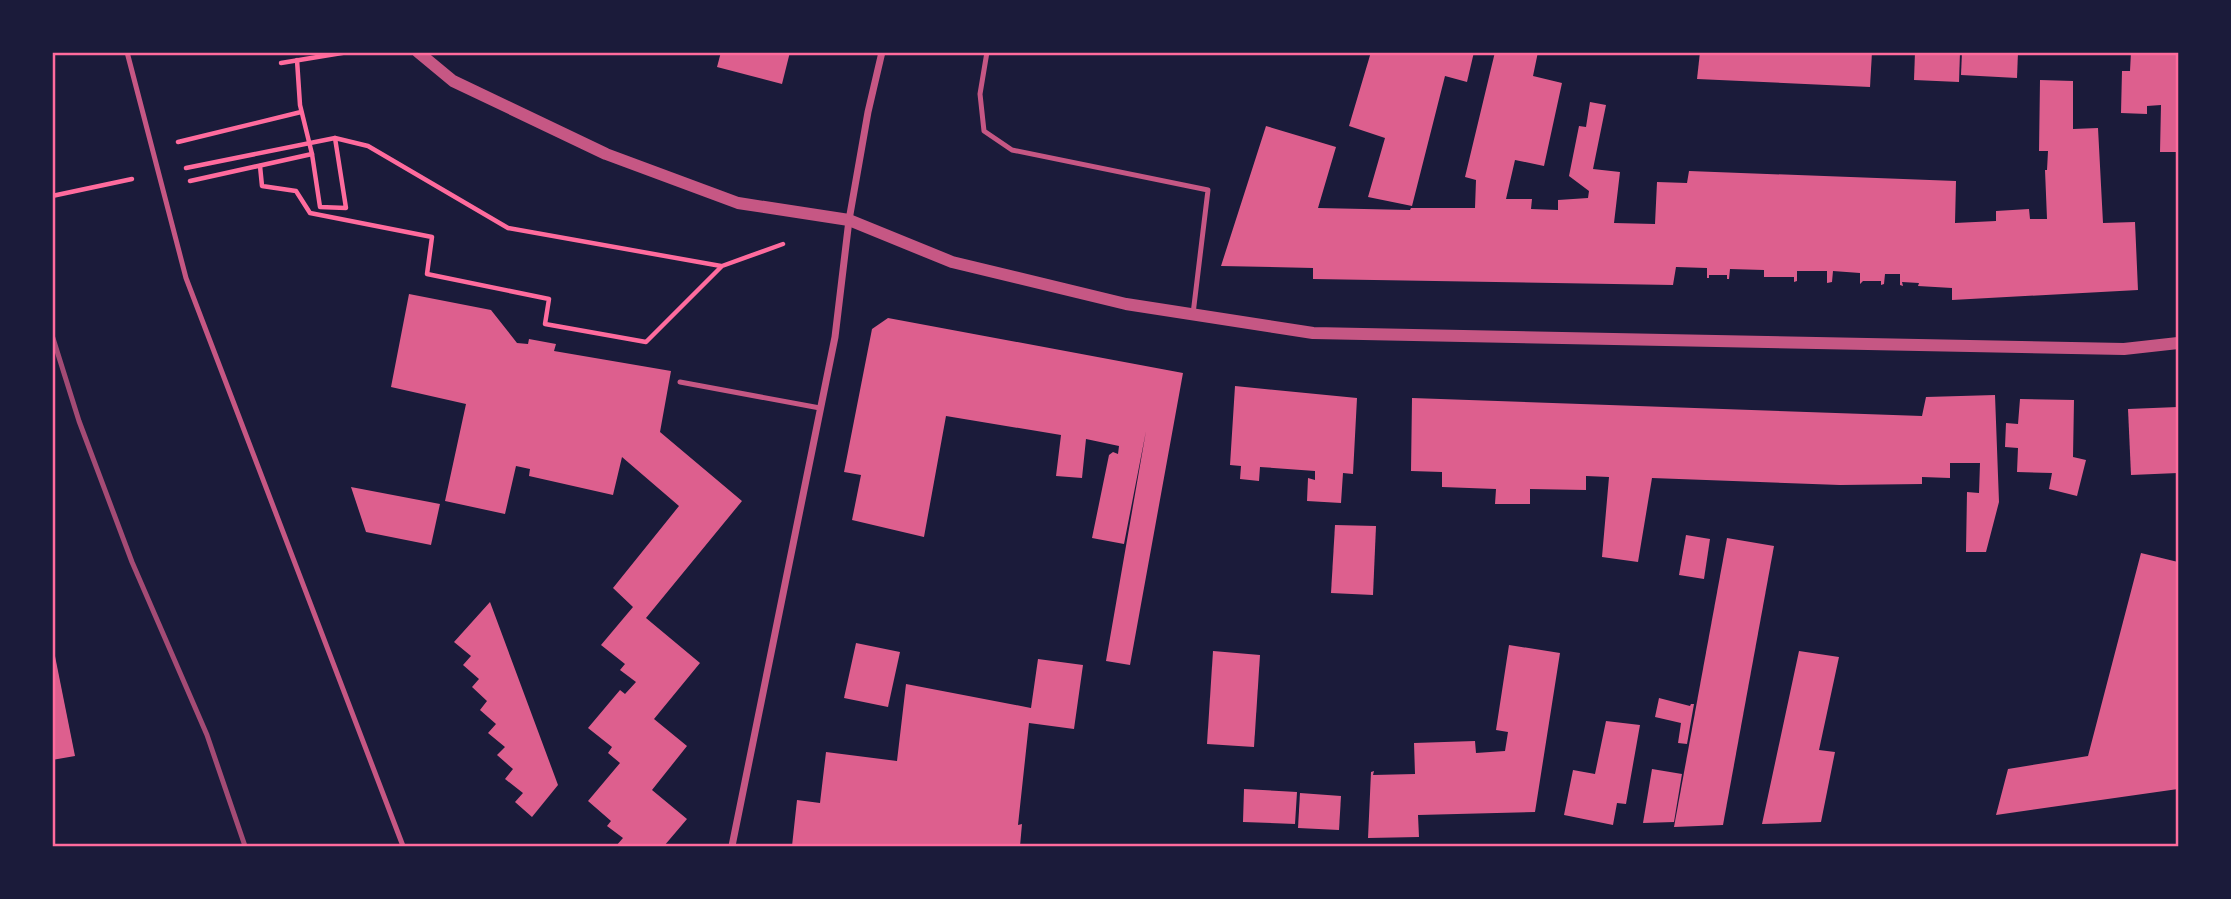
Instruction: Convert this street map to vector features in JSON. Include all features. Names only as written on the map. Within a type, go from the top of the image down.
[{"type":"street","points":[[418,52],[453,81],[606,153],[738,203],[849,220],[952,262],[1126,304],[1313,334],[2124,349],[2179,343]]},
{"type":"street","points":[[732,846],[835,337],[849,220],[868,112],[882,52]]},
{"type":"lane","points":[[127,52],[186,278],[403,846]]},
{"type":"lane","points":[[987,52],[980,94],[984,131],[1012,150],[1208,190],[1193,314]]},
{"type":"lane","points":[[680,382],[820,408]]},
{"type":"path","points":[[281,63],[348,52]]},
{"type":"path","points":[[298,60],[301,113],[312,154],[320,207],[346,208],[335,138]]},
{"type":"path","points":[[153,148],[301,113]]},
{"type":"path","points":[[173,171],[335,138],[368,146],[508,228],[722,266],[646,342],[545,324],[549,299],[427,274],[432,237],[310,213],[296,191],[262,186],[260,166]]},
{"type":"path","points":[[164,187],[312,154]]},
{"type":"path","points":[[52,196],[133,179]]},
{"type":"building","points":[[721,52],[790,52],[782,84],[717,67]]},
{"type":"building","points":[[1371,52],[1474,52],[1467,82],[1445,76],[1412,206],[1368,197],[1385,138],[1349,126]]},
{"type":"building","points":[[1495,52],[1538,52],[1533,76],[1562,83],[1544,166],[1515,160],[1506,199],[1532,199],[1531,209],[1558,210],[1558,200],[1588,198],[1589,191],[1569,176],[1579,126],[1586,127],[1590,102],[1606,105],[1593,169],[1620,172],[1614,223],[1655,224],[1657,182],[1687,183],[1689,171],[1956,181],[1955,223],[1996,221],[1996,211],[2029,209],[2030,219],[2047,219],[2045,170],[2048,151],[2039,151],[2040,80],[2073,81],[2073,129],[2098,128],[2103,223],[2135,222],[2138,290],[1952,300],[1952,288],[1902,282],[1903,286],[1900,285],[1900,274],[1885,274],[1884,284],[1881,285],[1881,281],[1863,281],[1860,284],[1860,273],[1833,271],[1832,282],[1827,283],[1827,271],[1797,271],[1797,281],[1794,282],[1794,277],[1764,277],[1764,270],[1730,269],[1727,279],[1727,275],[1709,275],[1707,278],[1707,268],[1676,267],[1673,285],[1313,279],[1313,268],[1221,266],[1266,126],[1336,147],[1318,208],[1475,208],[1476,180],[1465,177]]},
{"type":"building","points":[[1700,52],[1872,52],[1870,87],[1697,79]]},
{"type":"building","points":[[1915,52],[1960,52],[1959,82],[1914,80]]},
{"type":"building","points":[[1962,52],[2018,52],[2017,78],[1961,75]]},
{"type":"building","points":[[2131,52],[2178,52],[2178,152],[2160,152],[2161,105],[2147,106],[2147,114],[2121,113],[2122,71],[2130,71]]},
{"type":"building","points":[[409,294],[491,310],[517,343],[528,344],[529,339],[556,344],[554,351],[671,371],[660,432],[742,501],[646,618],[700,663],[654,719],[687,746],[652,790],[687,819],[664,846],[616,846],[623,838],[607,826],[611,821],[588,801],[620,763],[608,753],[612,747],[588,728],[620,690],[625,694],[636,682],[620,670],[625,664],[601,645],[633,607],[613,588],[679,506],[622,457],[613,495],[529,476],[530,469],[516,466],[505,514],[445,501],[466,404],[391,387]]},
{"type":"building","points":[[888,318],[1183,373],[1130,665],[1106,661],[1146,431],[1124,544],[1092,538],[1109,455],[1113,452],[1118,454],[1119,446],[1086,439],[1082,478],[1056,476],[1061,435],[946,416],[924,537],[852,520],[861,475],[844,472],[872,329]]},
{"type":"building","points":[[1235,386],[1357,398],[1353,474],[1343,473],[1341,503],[1307,501],[1308,478],[1315,480],[1315,471],[1260,467],[1259,481],[1240,479],[1241,466],[1230,465]]},
{"type":"building","points":[[1995,395],[1999,502],[1986,552],[1966,552],[1967,492],[1979,493],[1980,463],[1950,463],[1950,478],[1922,477],[1922,484],[1840,485],[1652,478],[1638,562],[1602,557],[1609,477],[1586,476],[1586,490],[1530,489],[1530,504],[1495,504],[1496,489],[1442,487],[1442,472],[1411,471],[1412,398],[1922,416],[1926,397]]},
{"type":"building","points":[[2020,399],[2074,400],[2073,457],[2086,460],[2077,496],[2049,489],[2052,473],[2017,472],[2018,448],[2005,447],[2006,423],[2018,424]]},
{"type":"building","points":[[2178,407],[2178,473],[2131,475],[2128,409]]},
{"type":"building","points":[[351,487],[440,504],[431,545],[366,532]]},
{"type":"building","points":[[1335,525],[1376,526],[1373,595],[1331,593]]},
{"type":"building","points":[[1686,535],[1710,539],[1704,579],[1679,575]]},
{"type":"building","points":[[1727,538],[1774,546],[1723,825],[1674,827]]},
{"type":"building","points":[[2141,553],[2178,562],[2178,789],[1996,815],[2008,769],[2088,756]]},
{"type":"building","points":[[490,602],[558,785],[532,817],[515,802],[523,793],[505,779],[513,769],[497,755],[505,747],[488,733],[496,724],[480,710],[487,701],[472,687],[479,679],[463,665],[471,656],[454,642]]},
{"type":"building","points":[[52,641],[75,756],[52,760]]},
{"type":"building","points":[[856,643],[900,652],[888,707],[844,698]]},
{"type":"building","points":[[1509,645],[1560,653],[1535,812],[1418,815],[1419,837],[1368,838],[1371,772],[1374,771],[1373,775],[1415,774],[1414,743],[1475,741],[1476,753],[1505,751],[1508,732],[1496,730]]},
{"type":"building","points":[[1213,651],[1260,655],[1254,747],[1207,744]]},
{"type":"building","points":[[1799,651],[1839,657],[1819,750],[1835,752],[1821,822],[1762,824]]},
{"type":"building","points":[[1038,659],[1083,665],[1074,729],[1029,723],[1018,825],[1022,824],[1020,846],[792,846],[797,800],[820,803],[826,752],[897,761],[906,684],[1031,708]]},
{"type":"building","points":[[1659,698],[1690,706],[1694,704],[1687,744],[1678,743],[1681,723],[1655,717]]},
{"type":"building","points":[[1606,721],[1640,725],[1626,804],[1617,803],[1613,825],[1564,815],[1573,770],[1595,774]]},
{"type":"building","points":[[1652,769],[1682,774],[1674,822],[1643,823]]},
{"type":"building","points":[[1244,789],[1297,792],[1295,824],[1243,822]]},
{"type":"building","points":[[1300,793],[1341,796],[1339,830],[1298,828]]},
{"type":"railway","points":[[52,335],[79,421],[132,562],[207,735],[245,846]]}]
